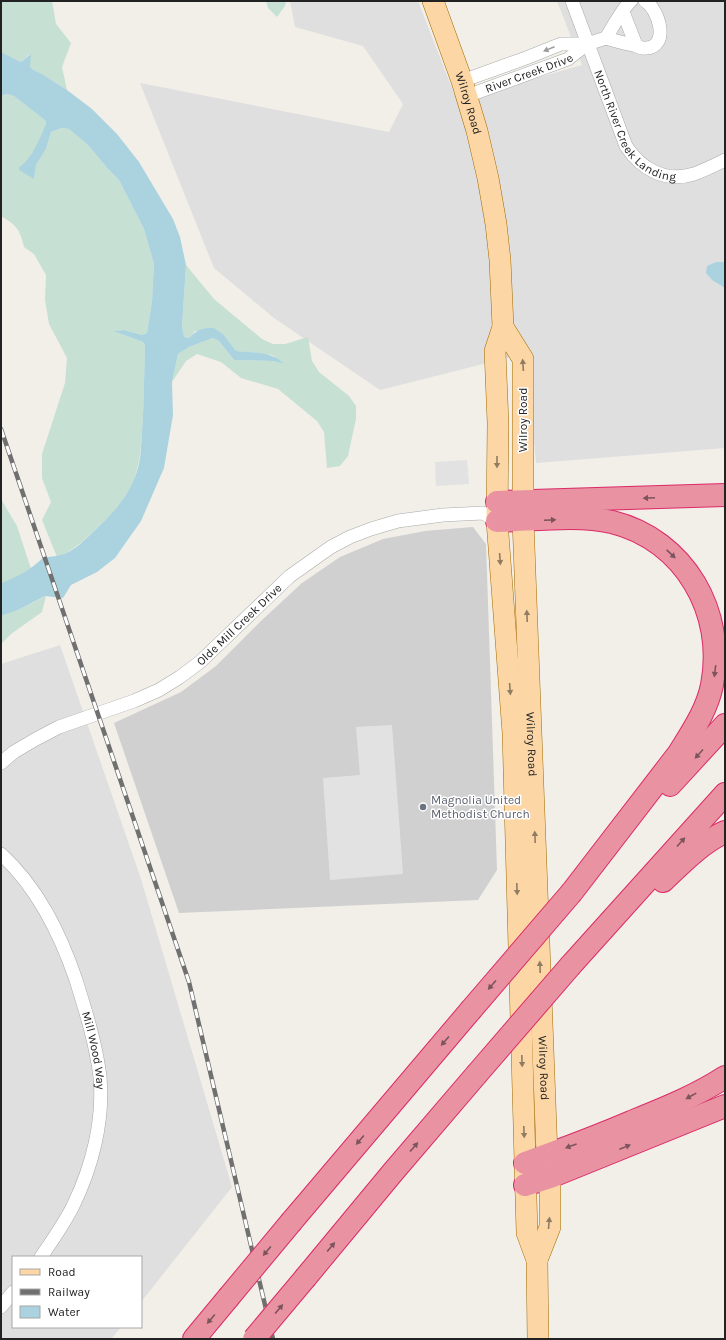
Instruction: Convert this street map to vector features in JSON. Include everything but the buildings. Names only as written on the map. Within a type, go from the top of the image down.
[{"type":"highway","points":[[492,512],[524,511],[725,495]]},
{"type":"highway","points":[[524,511],[612,522],[631,528],[648,536],[665,548],[694,579],[708,606],[714,630],[716,650],[712,687],[694,730],[572,892]]},
{"type":"highway","points":[[194,1339],[292,1221],[572,892],[725,725]]},
{"type":"highway","points":[[254,1339],[476,1075],[725,794]]},
{"type":"highway","points":[[571,966],[604,939],[704,844],[725,832]]},
{"type":"highway","points":[[525,1163],[657,1112],[684,1100],[725,1077]]},
{"type":"highway","points":[[526,1186],[725,1106]]},
{"type":"main road","name":"Wilroy Road","points":[[433,1],[464,88],[477,131],[488,178],[496,224],[501,267],[503,327],[495,351],[498,423],[492,512],[513,733],[527,1232],[537,1260],[538,1339]]},
{"type":"main road","name":"Wilroy Road","points":[[503,327],[523,359],[524,511],[547,1155],[550,1177],[550,1227],[537,1260]]},
{"type":"street","name":"North River Creek Landing","points":[[572,1],[626,146],[633,156],[644,166],[666,176],[694,174],[725,160]]},
{"type":"street","points":[[631,1],[625,7],[606,38],[646,48],[651,47],[658,42],[660,36],[660,26],[655,12],[645,1]]},
{"type":"street","points":[[623,12],[636,45]]},
{"type":"street","name":"River Creek Drive","points":[[464,88],[568,59],[588,44],[606,38]]},
{"type":"street","name":"Olde Mill Creek Drive","points":[[1,763],[14,752],[30,742],[59,728],[134,701],[159,690],[180,677],[200,662],[290,576],[330,547],[371,529],[415,518],[492,512]]},
{"type":"street","name":"Mill Wood Way","points":[[1,854],[26,880],[39,899],[56,929],[68,956],[89,1020],[100,1078],[98,1126],[92,1156],[84,1182],[73,1206],[42,1256]]},
{"type":"street","points":[[1,1307],[12,1293]]},
{"type":"shaded area","points":[[290,1],[418,1],[457,101],[582,65],[557,1],[725,1],[725,448],[536,463],[527,353],[380,390],[274,318],[214,268],[140,83],[389,132],[403,104],[363,46],[295,27]]},
{"type":"shaded area","points":[[467,460],[469,484],[436,486],[435,462]]},
{"type":"shaded area","points":[[473,527],[486,544],[497,870],[478,900],[179,913],[114,723],[181,692],[216,666],[302,583],[340,557],[383,539],[425,531]]},
{"type":"shaded area","points":[[60,645],[141,879],[232,1187],[142,1301],[142,1256],[12,1256],[12,1328],[120,1328],[111,1339],[1,1339],[1,664]]},
{"type":"shaded area","points":[[392,725],[403,874],[330,880],[323,778],[360,775],[356,727]]},
{"type":"green space","points":[[1,1],[52,1],[56,24],[71,43],[62,67],[67,90],[32,69],[30,66],[30,54],[21,62],[1,52]]},
{"type":"green space","points":[[266,1],[286,1],[285,6],[277,17],[268,8]]},
{"type":"green space","points":[[7,94],[14,96],[46,121],[38,142],[29,159],[19,167],[34,179],[36,165],[46,149],[51,132],[62,128],[69,129],[88,145],[119,180],[144,229],[154,264],[152,301],[147,333],[142,335],[124,330],[116,331],[143,342],[145,346],[142,437],[138,467],[131,486],[118,506],[78,545],[57,557],[42,520],[51,502],[42,478],[42,454],[65,383],[67,358],[49,324],[45,300],[46,275],[34,254],[24,247],[17,228],[1,216],[1,96]]},
{"type":"green space","points":[[186,265],[214,299],[262,339],[273,344],[285,344],[308,337],[312,361],[319,372],[349,396],[356,406],[356,419],[348,456],[340,466],[327,468],[324,432],[317,421],[278,389],[241,378],[221,362],[197,354],[186,361],[172,382],[178,354],[189,347],[213,338],[219,341],[234,360],[274,361],[283,363],[272,355],[236,351],[224,335],[195,331],[189,338],[184,337],[182,327]]},
{"type":"green space","points":[[1,499],[17,526],[31,569],[14,579],[1,583]]},
{"type":"green space","points":[[46,596],[42,612],[11,634],[1,644],[1,616],[18,610]]},
{"type":"water","points":[[1,52],[21,62],[31,54],[30,66],[32,69],[67,90],[92,109],[117,134],[139,162],[173,219],[180,237],[186,265],[182,327],[184,337],[189,338],[200,330],[214,328],[224,335],[236,351],[268,355],[284,364],[274,361],[234,360],[219,341],[213,338],[189,347],[178,354],[172,382],[173,415],[164,468],[141,521],[115,558],[97,572],[71,585],[63,598],[45,596],[18,610],[1,616],[1,583],[24,573],[44,557],[52,557],[66,553],[82,543],[111,514],[131,487],[138,468],[141,450],[145,346],[143,342],[114,331],[124,330],[142,335],[147,333],[152,301],[154,264],[144,229],[119,180],[88,145],[69,129],[62,128],[51,132],[46,149],[36,165],[34,179],[19,170],[19,167],[28,159],[35,148],[46,121],[14,96],[7,94],[1,96]]},
{"type":"water","points":[[716,262],[725,262],[725,288],[712,280],[706,273],[707,266]]},
{"type":"railway","points":[[1,429],[189,982],[273,1339]]},
{"type":"place","name":"Magnolia United Methodist Church","points":[[423,807]]}]
